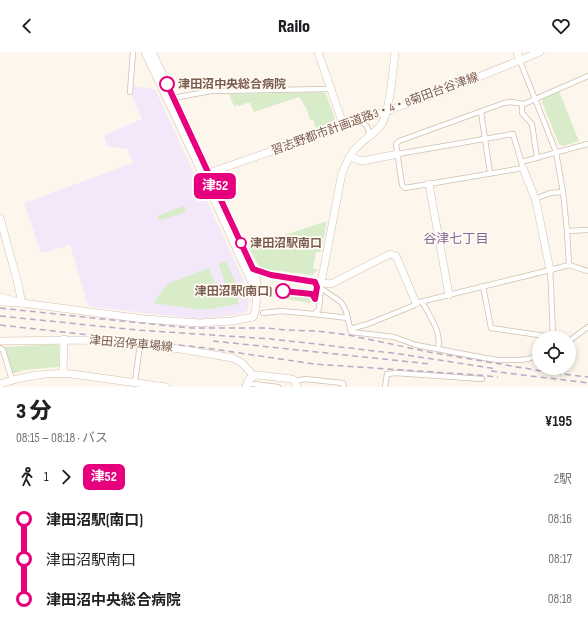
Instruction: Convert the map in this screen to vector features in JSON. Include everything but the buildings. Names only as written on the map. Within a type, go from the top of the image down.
[{"type":"street","points":[[130,92],[133,52]]},
{"type":"street","points":[[145,52],[253,269],[257,280],[256,287],[260,311]]},
{"type":"street","points":[[152,52],[174,98],[247,272],[252,283],[256,287]]},
{"type":"street","points":[[318,52],[344,127]]},
{"type":"street","points":[[314,314],[319,309],[321,286],[342,173],[350,156],[356,148],[382,125],[388,104],[395,52]]},
{"type":"street","points":[[517,52],[556,152],[563,192],[569,265]]},
{"type":"street","name":"習志野都市計画道路3・4・8菊田台谷津線","points":[[206,174],[459,86],[540,52]]},
{"type":"street","points":[[588,76],[522,104],[511,102],[504,104],[399,141],[396,144],[402,185],[405,188],[490,173],[522,165],[537,158],[587,144],[588,150]]},
{"type":"street","points":[[174,98],[211,91],[331,89]]},
{"type":"street","points":[[522,104],[522,114],[532,124],[537,158]]},
{"type":"street","points":[[481,112],[490,173]]},
{"type":"street","points":[[359,121],[367,126],[369,136]]},
{"type":"street","points":[[350,156],[362,161],[513,134],[522,165],[535,199],[550,270],[553,331]]},
{"type":"street","points":[[429,184],[449,295]]},
{"type":"street","points":[[535,199],[550,193],[563,192]]},
{"type":"street","points":[[0,218],[22,303]]},
{"type":"street","points":[[567,231],[588,230]]},
{"type":"street","points":[[253,269],[271,275],[321,286],[331,284],[390,254],[396,256],[419,303],[432,320],[438,336],[438,349]]},
{"type":"street","points":[[350,329],[374,322],[419,303],[569,265],[588,271]]},
{"type":"street","points":[[256,287],[259,280],[265,276],[271,275]]},
{"type":"street","points":[[321,286],[341,302],[346,311],[351,332],[394,337],[416,345],[498,360],[519,360],[532,358]]},
{"type":"street","points":[[483,286],[491,328],[532,335]]},
{"type":"street","points":[[1,301],[200,323],[253,317],[282,311],[348,318]]},
{"type":"street","points":[[253,317],[260,311],[274,312]]},
{"type":"street","points":[[576,336],[588,327]]},
{"type":"street","name":"津田沼停車場線","points":[[0,340],[64,340],[140,344],[180,349],[230,357],[239,361],[253,375]]},
{"type":"street","points":[[63,373],[64,340]]},
{"type":"street","points":[[135,382],[140,344]]},
{"type":"street","points":[[0,348],[3,350],[12,380]]},
{"type":"street","points":[[0,384],[27,376],[63,373],[166,387]]},
{"type":"street","points":[[385,387],[387,374],[396,373],[482,379]]},
{"type":"street","points":[[246,387],[248,381],[253,375],[289,379],[296,384],[305,379],[344,385]]},
{"type":"street","points":[[246,387],[250,384],[278,387]]},
{"type":"shaded area","points":[[133,86],[155,89],[243,279],[245,295],[249,295],[248,310],[241,314],[202,319],[88,306],[70,245],[41,253],[24,203],[133,163],[127,149],[107,146],[104,135],[142,119],[132,95]]},
{"type":"green space","points":[[559,91],[579,141],[563,146],[559,144],[542,102],[544,97]]},
{"type":"green space","points":[[321,92],[326,94],[335,118],[333,121],[316,128],[313,119],[310,120],[306,107],[299,97],[254,112],[250,103],[234,106],[229,94]]},
{"type":"green space","points":[[184,206],[186,212],[162,220],[158,219],[157,216]]},
{"type":"green space","points":[[327,221],[321,252],[316,252],[313,268],[318,270],[312,275],[263,269],[258,265],[249,247]]},
{"type":"green space","points":[[226,261],[238,288],[238,304],[204,310],[153,303],[167,284],[209,268],[216,286],[225,283],[219,264]]},
{"type":"green space","points":[[289,293],[312,295],[314,299],[310,303],[287,299]]},
{"type":"green space","points":[[57,344],[59,346],[58,367],[25,370],[12,374],[4,347]]},
{"type":"railway","points":[[0,308],[191,328],[267,328],[316,331],[348,335],[429,352],[547,372],[588,377]]},
{"type":"railway","points":[[0,316],[137,330],[271,339],[400,354],[497,369]]},
{"type":"railway","points":[[0,325],[206,348],[314,364],[498,377]]},
{"type":"railway","points":[[213,341],[430,364]]},
{"type":"railway","points":[[491,371],[588,383]]},
{"type":"bus line","name":"津52","points":[[167,84],[253,269],[258,272],[271,275],[315,282],[317,287],[315,299],[312,294],[283,291]]},
{"type":"place","name":"津田沼中央総合病院","points":[[167,84]]},
{"type":"place","name":"津田沼駅南口","points":[[241,243]]},
{"type":"place","name":"津田沼駅(南口)","points":[[283,291]]},
{"type":"district","name":"谷津七丁目","points":[[456,239]]}]
